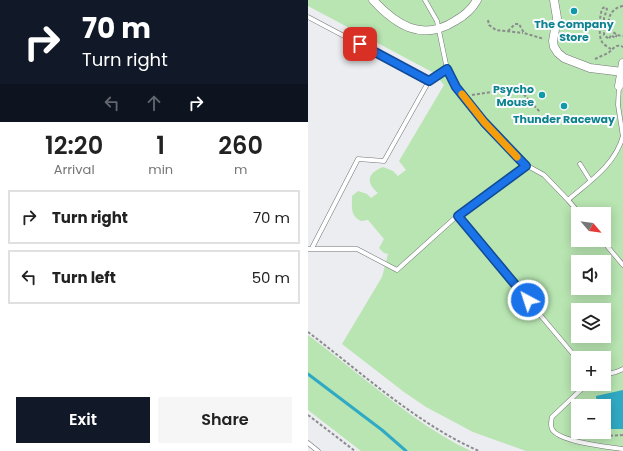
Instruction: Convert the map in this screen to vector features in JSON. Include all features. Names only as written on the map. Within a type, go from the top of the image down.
[{"type":"street","points":[[373,0],[390,17],[406,26],[422,30],[438,29],[460,18],[474,6],[477,0]]},
{"type":"street","points":[[554,0],[556,18],[553,41],[554,47],[558,53],[564,58],[597,70],[622,72]]},
{"type":"street","points":[[619,86],[623,63]]},
{"type":"lane","points":[[425,0],[433,13],[447,69],[456,87],[484,122],[526,166],[544,175],[574,207]]},
{"type":"lane","points":[[308,17],[429,81]]},
{"type":"lane","points":[[447,69],[429,81],[384,161],[358,158],[310,248],[357,249],[397,270],[458,216],[526,166]]},
{"type":"lane","points":[[568,200],[605,167],[618,151],[623,137],[618,105],[619,86]]},
{"type":"lane","points":[[618,151],[623,154]]},
{"type":"lane","points":[[580,164],[590,180]]},
{"type":"lane","points":[[458,216],[571,352]]},
{"type":"lane","points":[[608,247],[623,265]]},
{"type":"lane","points":[[611,373],[623,369]]},
{"type":"lane","points":[[579,391],[552,417],[550,424],[552,429],[560,436],[576,442],[623,449]]},
{"type":"lane","points":[[308,443],[318,451]]},
{"type":"path","points":[[623,6],[614,10],[608,18],[612,31],[623,36]]},
{"type":"path","points":[[611,49],[600,39],[600,18],[603,8],[606,9],[604,18],[604,35],[609,39],[611,35],[615,38],[618,35]]},
{"type":"path","points":[[488,20],[489,25],[496,30],[524,34],[553,41]]},
{"type":"path","points":[[508,31],[515,24],[519,24],[524,34]]},
{"type":"path","points":[[583,65],[608,53],[617,45],[623,47]]},
{"type":"path","points":[[465,97],[518,88],[540,112]]},
{"type":"path","points":[[308,332],[433,427],[479,451]]},
{"type":"path","points":[[308,415],[355,451]]},
{"type":"path","points":[[611,436],[623,435]]},
{"type":"green space","points":[[308,0],[623,0],[623,451],[526,451],[473,432],[426,407],[342,344],[382,277],[388,254],[384,253],[379,248],[384,239],[368,220],[361,221],[353,214],[352,196],[358,191],[367,194],[371,198],[378,193],[371,185],[370,178],[371,175],[378,169],[383,167],[393,171],[398,176],[406,170],[399,161],[444,85],[434,73],[308,6]]},
{"type":"green space","points":[[308,335],[427,426],[471,451],[361,451],[308,410]]},
{"type":"water","points":[[623,390],[623,429],[611,429],[611,399],[596,399],[596,396]]},
{"type":"waterway","points":[[308,374],[382,430],[406,451]]},
{"type":"slow traffic","points":[[462,94],[484,122],[517,157]]},
{"type":"place","name":"The Company Store","points":[[574,11]]},
{"type":"place","name":"Psycho Mouse","points":[[542,95]]},
{"type":"place","name":"Thunder Raceway","points":[[564,106]]},
{"type":"route","points":[[360,44],[429,81],[447,69],[456,87],[484,122],[526,166],[458,216],[528,300]]}]
